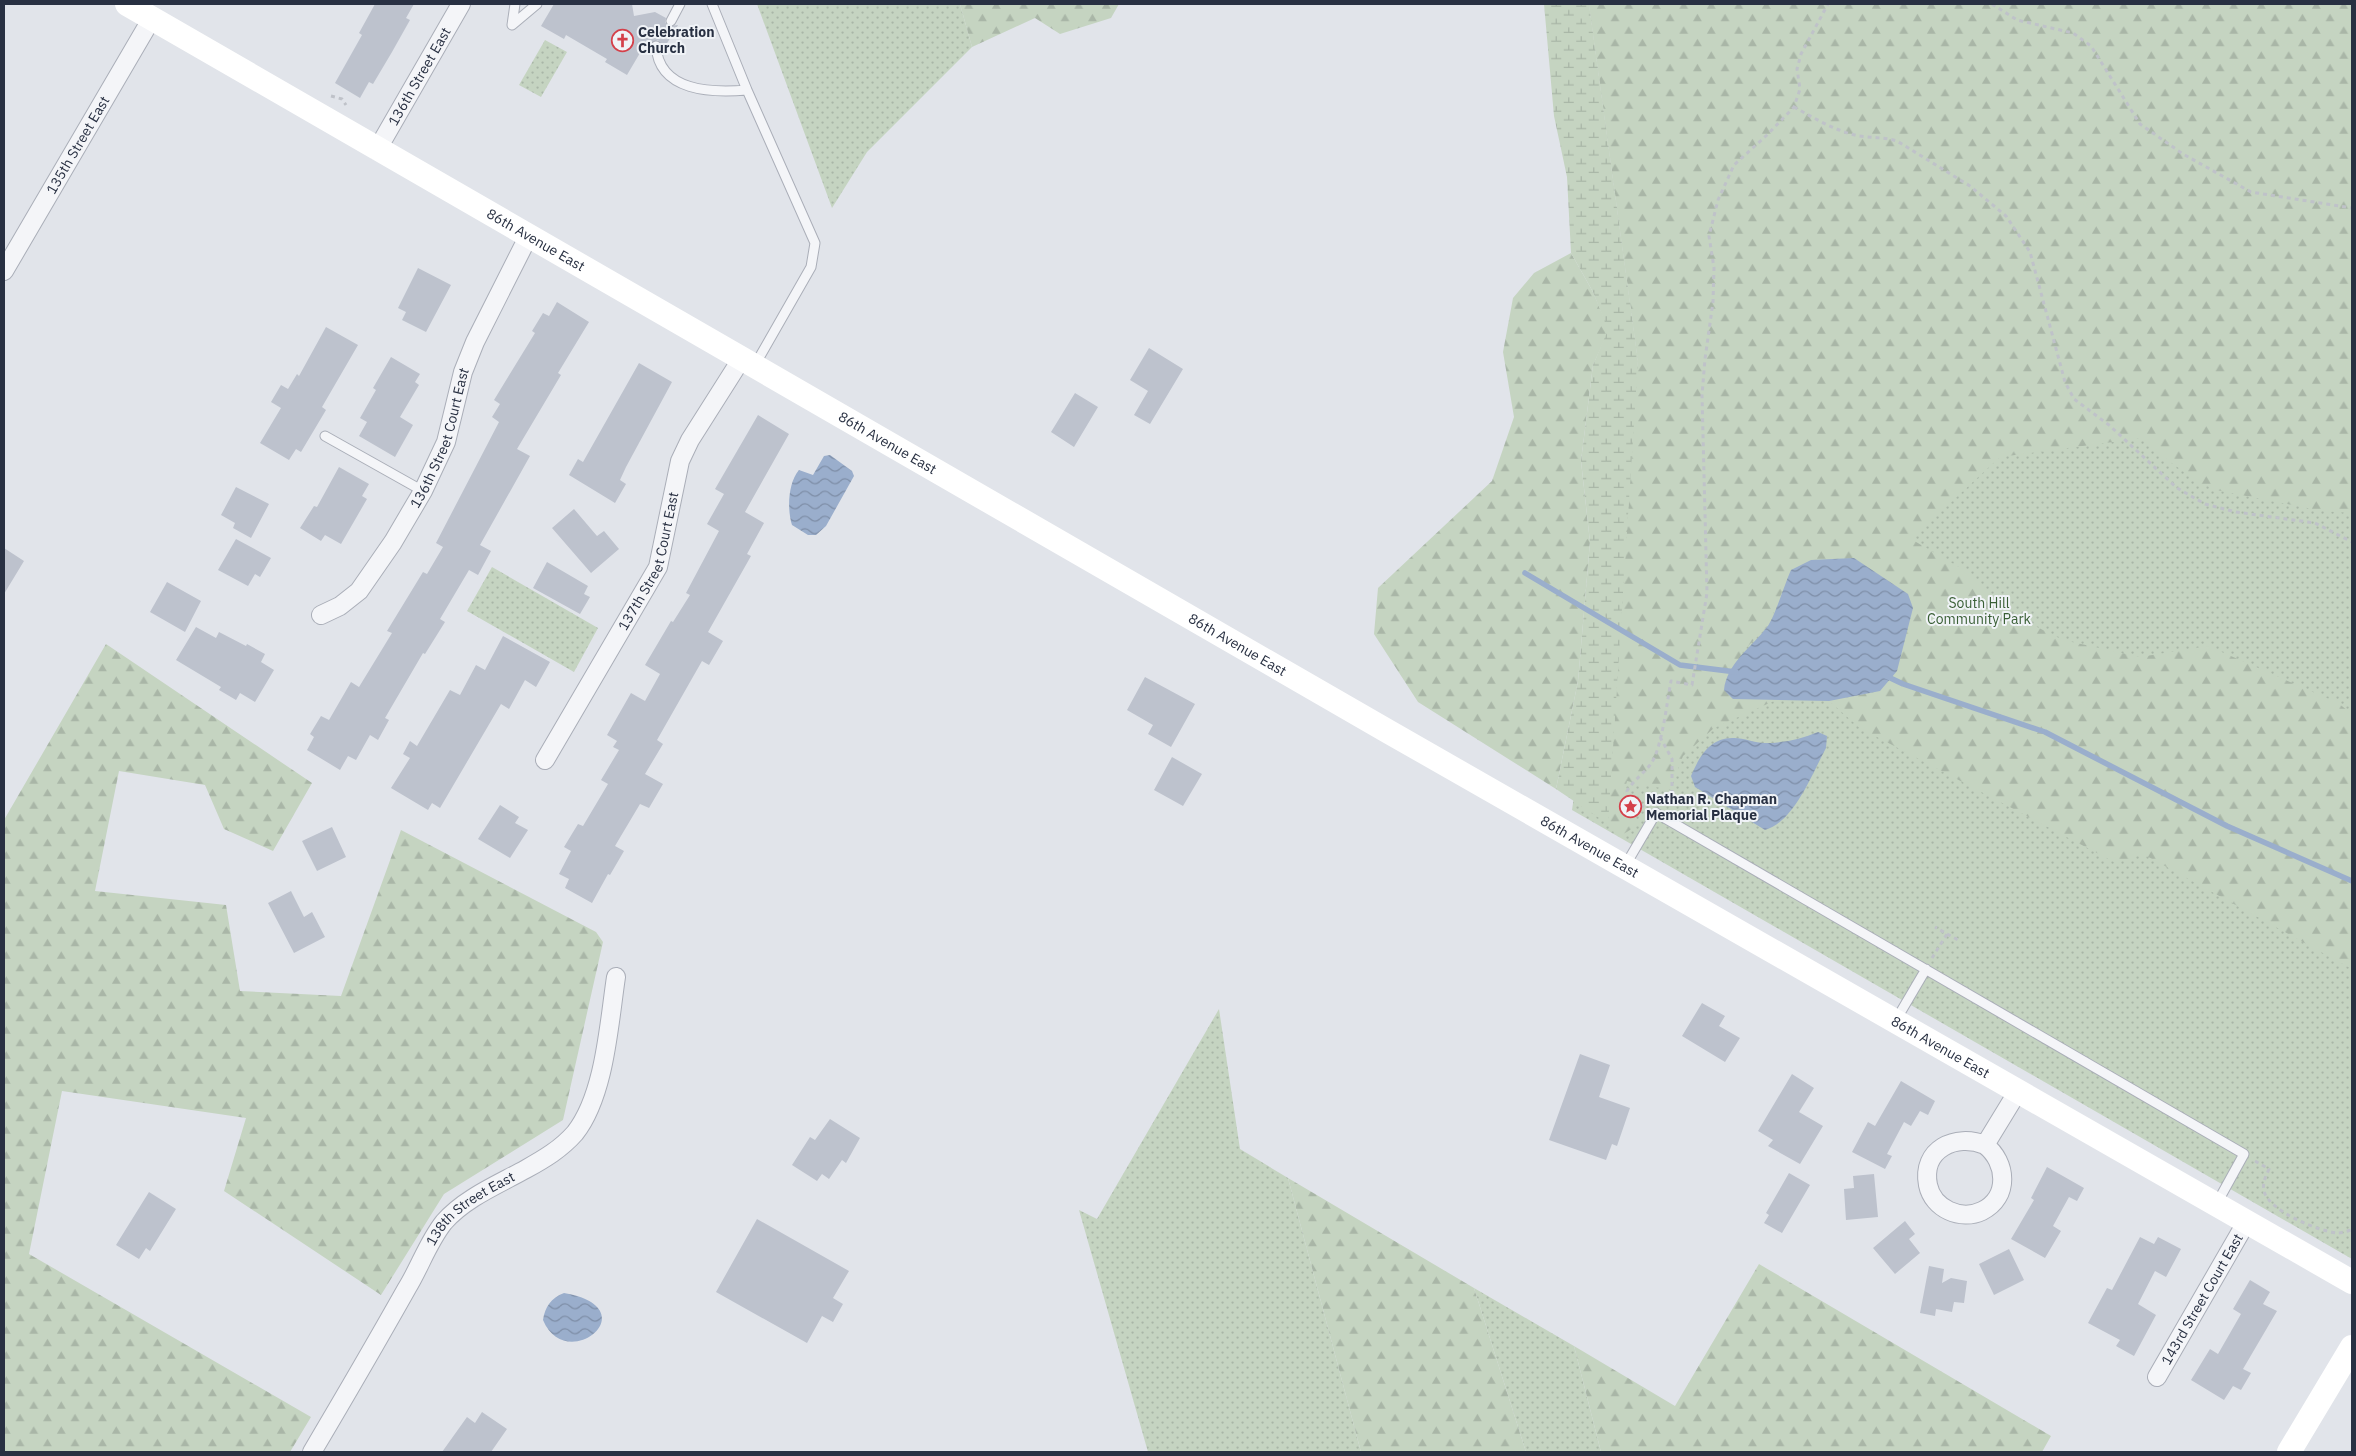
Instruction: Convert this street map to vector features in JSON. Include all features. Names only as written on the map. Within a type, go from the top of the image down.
[{"type":"street","name":"86th Avenue East","points":[[127,4],[528,237],[748,361],[2352,1282]]},
{"type":"street","name":"136th Street East","points":[[377,150],[461,4]]},
{"type":"street","name":"135th Street East","points":[[4,271],[152,18]]},
{"type":"street","name":"136th Street Court East","points":[[321,615],[340,606],[360,591],[393,542],[423,491],[446,442],[463,372],[475,342],[528,237]]},
{"type":"street","name":"137th Street Court East","points":[[545,760],[658,567],[680,462],[690,440],[748,361]]},
{"type":"street","name":"138th Street East","points":[[312,1452],[409,1286],[432,1239],[444,1222],[458,1208],[477,1196],[557,1151],[575,1132],[595,1092],[605,1056],[616,977]]},
{"type":"street","points":[[1985,1145],[2018,1091]]},
{"type":"street","points":[[1974,1140],[1985,1145],[1997,1157],[2002,1170],[2002,1186],[1998,1196],[1991,1204],[1974,1214],[1961,1215],[1947,1210],[1937,1203],[1928,1186],[1928,1172],[1932,1160],[1937,1152],[1953,1141],[1974,1140]]},
{"type":"street","name":"143rd Street Court East","points":[[2157,1377],[2247,1221]]},
{"type":"street","points":[[2289,1452],[2352,1347]]},
{"type":"lane","points":[[514,4],[512,25],[537,4]]},
{"type":"lane","points":[[671,21],[680,4]]},
{"type":"lane","points":[[712,4],[746,90],[815,243],[811,267],[748,361]]},
{"type":"lane","points":[[656,46],[662,68],[674,79],[690,87],[707,92],[746,90]]},
{"type":"lane","points":[[325,436],[423,491]]},
{"type":"lane","points":[[1625,866],[1656,813],[2244,1154],[2216,1203]]},
{"type":"lane","points":[[1896,1020],[1926,969]]},
{"type":"path","points":[[1656,813],[1629,798],[1628,791],[1634,780],[1652,764],[1662,730],[1671,681],[1692,685],[1707,593],[1702,395],[1713,302],[1714,268],[1710,236],[1718,200],[1734,165],[1794,107],[1800,89],[1797,69],[1801,54],[1828,4]]},
{"type":"path","points":[[1992,4],[2017,20],[2073,32],[2090,46],[2140,124],[2183,154],[2251,192],[2352,208]]},
{"type":"path","points":[[327,95],[342,99],[348,107]]},
{"type":"path","points":[[1794,107],[1831,126],[1850,133],[1859,136],[1886,137],[1898,142],[1970,186],[2006,216],[2030,252],[2065,382],[2074,399],[2109,425],[2177,488],[2204,504],[2236,512],[2315,523],[2352,542]]},
{"type":"path","points":[[1660,737],[1672,759],[1672,795]]},
{"type":"path","points":[[1935,927],[1960,941]]},
{"type":"path","points":[[1926,969],[1947,934]]},
{"type":"path","points":[[2244,1154],[2269,1169],[2264,1181],[2264,1191],[2269,1201],[2277,1209],[2324,1230],[2338,1233],[2352,1230]]},
{"type":"green space","points":[[757,4],[960,4],[972,47],[867,152],[832,208]]},
{"type":"green space","points":[[960,4],[1119,4],[1111,18],[1060,34],[1035,18],[972,47]]},
{"type":"green space","points":[[1544,4],[1589,4],[1638,361],[1608,824],[1556,789],[1578,681],[1590,542],[1581,461],[1593,365],[1608,330],[1593,292],[1571,253],[1567,177],[1554,116]]},
{"type":"green space","name":"South Hill Community Park","points":[[1589,4],[2352,4],[2352,1259],[1572,810],[1638,361]]},
{"type":"green space","name":"South Hill Community Park","points":[[1589,4],[2352,4],[2352,513],[2322,511],[2216,490],[2199,482],[2170,462],[2143,438],[2000,457],[1911,539],[1969,573],[2007,612],[2063,640],[2140,657],[2208,646],[2338,703],[2352,714],[2352,969],[2143,854],[2116,863],[1860,728],[1829,701],[1880,691],[1791,570],[1768,626],[1743,651],[1733,699],[1776,700],[1714,728],[1683,756],[1670,790],[1627,781],[1621,804],[1638,825],[1622,835],[1608,824],[1638,361]]},
{"type":"green space","points":[[545,40],[567,52],[541,97],[519,85]]},
{"type":"green space","points":[[1571,253],[1593,292],[1609,330],[1593,365],[1581,461],[1590,542],[1578,681],[1556,789],[1418,702],[1374,634],[1378,588],[1492,481],[1514,417],[1503,352],[1513,298],[1534,273]]},
{"type":"green space","points":[[492,567],[598,628],[574,672],[467,611]]},
{"type":"green space","points":[[106,644],[312,783],[273,851],[224,829],[205,785],[119,771],[95,891],[226,905],[240,991],[341,996],[401,830],[596,932],[603,942],[563,1120],[444,1194],[381,1295],[224,1191],[246,1118],[62,1091],[29,1254],[311,1417],[290,1452],[4,1452],[4,820]]},
{"type":"green space","points":[[1219,1009],[1240,1149],[1288,1178],[1361,1452],[1148,1452],[1079,1210],[1097,1219]]},
{"type":"green space","points":[[1288,1178],[1474,1288],[1526,1452],[1361,1452]]},
{"type":"green space","points":[[1759,1264],[2051,1436],[2042,1452],[1601,1452],[1574,1346],[1675,1406]]},
{"type":"green space","points":[[1474,1288],[1574,1346],[1601,1452],[1526,1452]]},
{"type":"water","points":[[830,455],[852,471],[854,476],[826,526],[816,535],[808,535],[792,525],[789,511],[791,489],[795,475],[799,470],[813,475],[824,456]]},
{"type":"water","points":[[1854,558],[1908,594],[1913,608],[1897,671],[1880,691],[1829,701],[1733,699],[1724,690],[1726,680],[1741,656],[1770,623],[1791,570],[1811,560]]},
{"type":"water","points":[[1818,732],[1827,736],[1826,748],[1801,796],[1785,817],[1765,830],[1695,787],[1691,776],[1694,769],[1702,755],[1718,741],[1734,738],[1761,743],[1779,742],[1799,739]]},
{"type":"water","points":[[564,1293],[589,1301],[600,1311],[601,1323],[594,1333],[582,1340],[568,1342],[554,1336],[543,1320],[549,1304]]},
{"type":"building","points":[[375,4],[414,4],[406,18],[410,20],[392,52],[373,84],[369,82],[360,98],[335,83],[362,35],[359,33]]},
{"type":"building","name":"Celebration Church","points":[[554,4],[632,4],[634,16],[655,12],[666,18],[665,22],[668,26],[678,25],[663,50],[658,40],[651,43],[647,41],[627,75],[605,62],[607,59],[566,35],[564,39],[541,26]]},
{"type":"building","points":[[418,268],[451,285],[426,332],[402,320],[406,312],[398,308]]},
{"type":"building","points":[[557,302],[589,322],[558,373],[561,375],[517,449],[530,456],[480,545],[491,551],[478,575],[469,570],[440,619],[445,622],[425,654],[423,653],[385,718],[389,720],[378,740],[370,735],[356,760],[348,756],[340,770],[307,750],[314,737],[310,734],[321,716],[329,720],[351,682],[359,687],[392,633],[387,631],[423,572],[427,574],[443,547],[436,543],[499,422],[492,417],[500,404],[494,400],[535,333],[532,331],[543,313],[549,316]]},
{"type":"building","points":[[326,327],[358,345],[322,407],[326,410],[301,452],[296,449],[289,460],[260,443],[281,408],[271,402],[281,385],[288,389],[297,374],[299,376]]},
{"type":"building","points":[[1149,348],[1183,369],[1150,424],[1134,415],[1148,391],[1130,380]]},
{"type":"building","points":[[391,357],[420,374],[415,382],[419,385],[400,417],[413,425],[395,457],[359,436],[367,422],[360,418],[376,390],[373,388]]},
{"type":"building","points":[[639,363],[672,382],[626,467],[620,480],[626,484],[615,503],[569,475],[578,459],[583,462]]},
{"type":"building","points":[[1075,393],[1098,407],[1074,447],[1051,432]]},
{"type":"building","points":[[758,415],[789,434],[745,512],[764,523],[747,554],[751,556],[708,632],[723,641],[709,665],[702,661],[657,740],[663,744],[645,774],[663,784],[649,808],[640,804],[615,846],[624,851],[610,875],[608,874],[592,903],[565,888],[569,879],[559,874],[571,851],[564,847],[578,824],[583,826],[608,784],[601,780],[619,750],[613,747],[617,741],[607,735],[631,693],[645,701],[660,674],[645,665],[671,621],[673,622],[690,595],[686,593],[719,531],[707,524],[724,494],[715,489]]},
{"type":"building","points":[[339,467],[369,484],[362,496],[367,499],[341,544],[325,535],[321,541],[300,528],[314,506],[317,507]]},
{"type":"building","points":[[236,487],[269,504],[251,538],[233,528],[235,523],[221,515]]},
{"type":"building","points":[[574,509],[597,536],[604,531],[619,549],[591,573],[552,528]]},
{"type":"building","points":[[236,539],[271,558],[260,577],[255,574],[248,586],[218,570]]},
{"type":"building","points":[[4,548],[24,561],[4,594]]},
{"type":"building","points":[[547,562],[588,586],[584,594],[590,597],[580,614],[533,588]]},
{"type":"building","points":[[167,582],[201,601],[185,632],[150,612]]},
{"type":"building","points":[[196,627],[216,638],[219,632],[265,654],[261,662],[274,670],[255,702],[240,693],[236,700],[219,690],[221,687],[176,660]]},
{"type":"building","points":[[503,636],[550,662],[536,687],[525,680],[509,709],[501,704],[440,808],[432,803],[428,810],[391,788],[410,758],[403,754],[410,741],[417,746],[450,690],[460,695],[476,665],[485,670]]},
{"type":"building","points":[[1145,677],[1195,704],[1171,747],[1148,734],[1153,725],[1127,710]]},
{"type":"building","points":[[1172,757],[1202,774],[1183,806],[1154,790]]},
{"type":"building","points":[[500,805],[519,817],[515,823],[528,830],[510,858],[478,839]]},
{"type":"building","points":[[332,827],[346,857],[317,871],[302,841]]},
{"type":"building","points":[[291,891],[304,917],[312,912],[325,937],[294,953],[268,903]]},
{"type":"building","points":[[1702,1003],[1725,1016],[1719,1026],[1740,1038],[1725,1062],[1682,1036]]},
{"type":"building","points":[[1580,1054],[1610,1065],[1599,1097],[1630,1108],[1617,1146],[1612,1144],[1606,1160],[1549,1140]]},
{"type":"building","points":[[1792,1074],[1814,1088],[1799,1112],[1823,1126],[1800,1164],[1768,1146],[1773,1140],[1758,1131]]},
{"type":"building","points":[[1901,1081],[1935,1101],[1928,1115],[1920,1111],[1911,1126],[1904,1122],[1887,1154],[1892,1156],[1885,1169],[1852,1152],[1868,1122],[1875,1126]]},
{"type":"building","points":[[830,1119],[860,1138],[846,1163],[842,1160],[829,1179],[822,1174],[817,1181],[792,1165],[810,1137],[815,1140]]},
{"type":"building","points":[[2047,1167],[2084,1188],[2077,1201],[2069,1197],[2053,1226],[2061,1231],[2045,1258],[2011,1239],[2034,1200],[2031,1198]]},
{"type":"building","points":[[1789,1173],[1810,1185],[1782,1233],[1764,1223],[1769,1215],[1766,1213]]},
{"type":"building","points":[[1874,1174],[1878,1217],[1846,1220],[1844,1189],[1854,1188],[1853,1176]]},
{"type":"building","points":[[149,1192],[176,1209],[150,1251],[146,1248],[139,1259],[116,1245]]},
{"type":"building","points":[[757,1219],[849,1271],[833,1298],[843,1304],[833,1322],[822,1316],[807,1343],[716,1292]]},
{"type":"building","points":[[1905,1221],[1915,1234],[1909,1239],[1920,1253],[1895,1274],[1873,1248]]},
{"type":"building","points":[[2140,1237],[2154,1244],[2158,1237],[2181,1249],[2166,1277],[2155,1271],[2138,1304],[2156,1315],[2134,1356],[2116,1346],[2120,1340],[2088,1323],[2107,1288],[2112,1290]]},
{"type":"building","points":[[2009,1249],[2024,1280],[1994,1295],[1979,1264]]},
{"type":"building","points":[[1929,1266],[1944,1269],[1942,1283],[1951,1278],[1967,1281],[1964,1303],[1954,1302],[1952,1312],[1936,1309],[1935,1316],[1920,1313]]},
{"type":"building","points":[[2250,1280],[2270,1292],[2263,1304],[2277,1311],[2243,1369],[2251,1373],[2241,1390],[2233,1386],[2224,1400],[2191,1380],[2210,1349],[2218,1354],[2241,1314],[2233,1309]]},
{"type":"building","points":[[482,1412],[507,1429],[491,1452],[442,1452],[467,1417],[475,1423]]},
{"type":"waterway","points":[[1525,573],[1680,665],[1736,672]]},
{"type":"waterway","points":[[1884,675],[1903,684],[2045,732],[2227,826],[2352,881]]},
{"type":"place","name":"Celebration Church","points":[[622,40]]},
{"type":"place","name":"Nathan R. Chapman Memorial Plaque","points":[[1630,807]]}]
